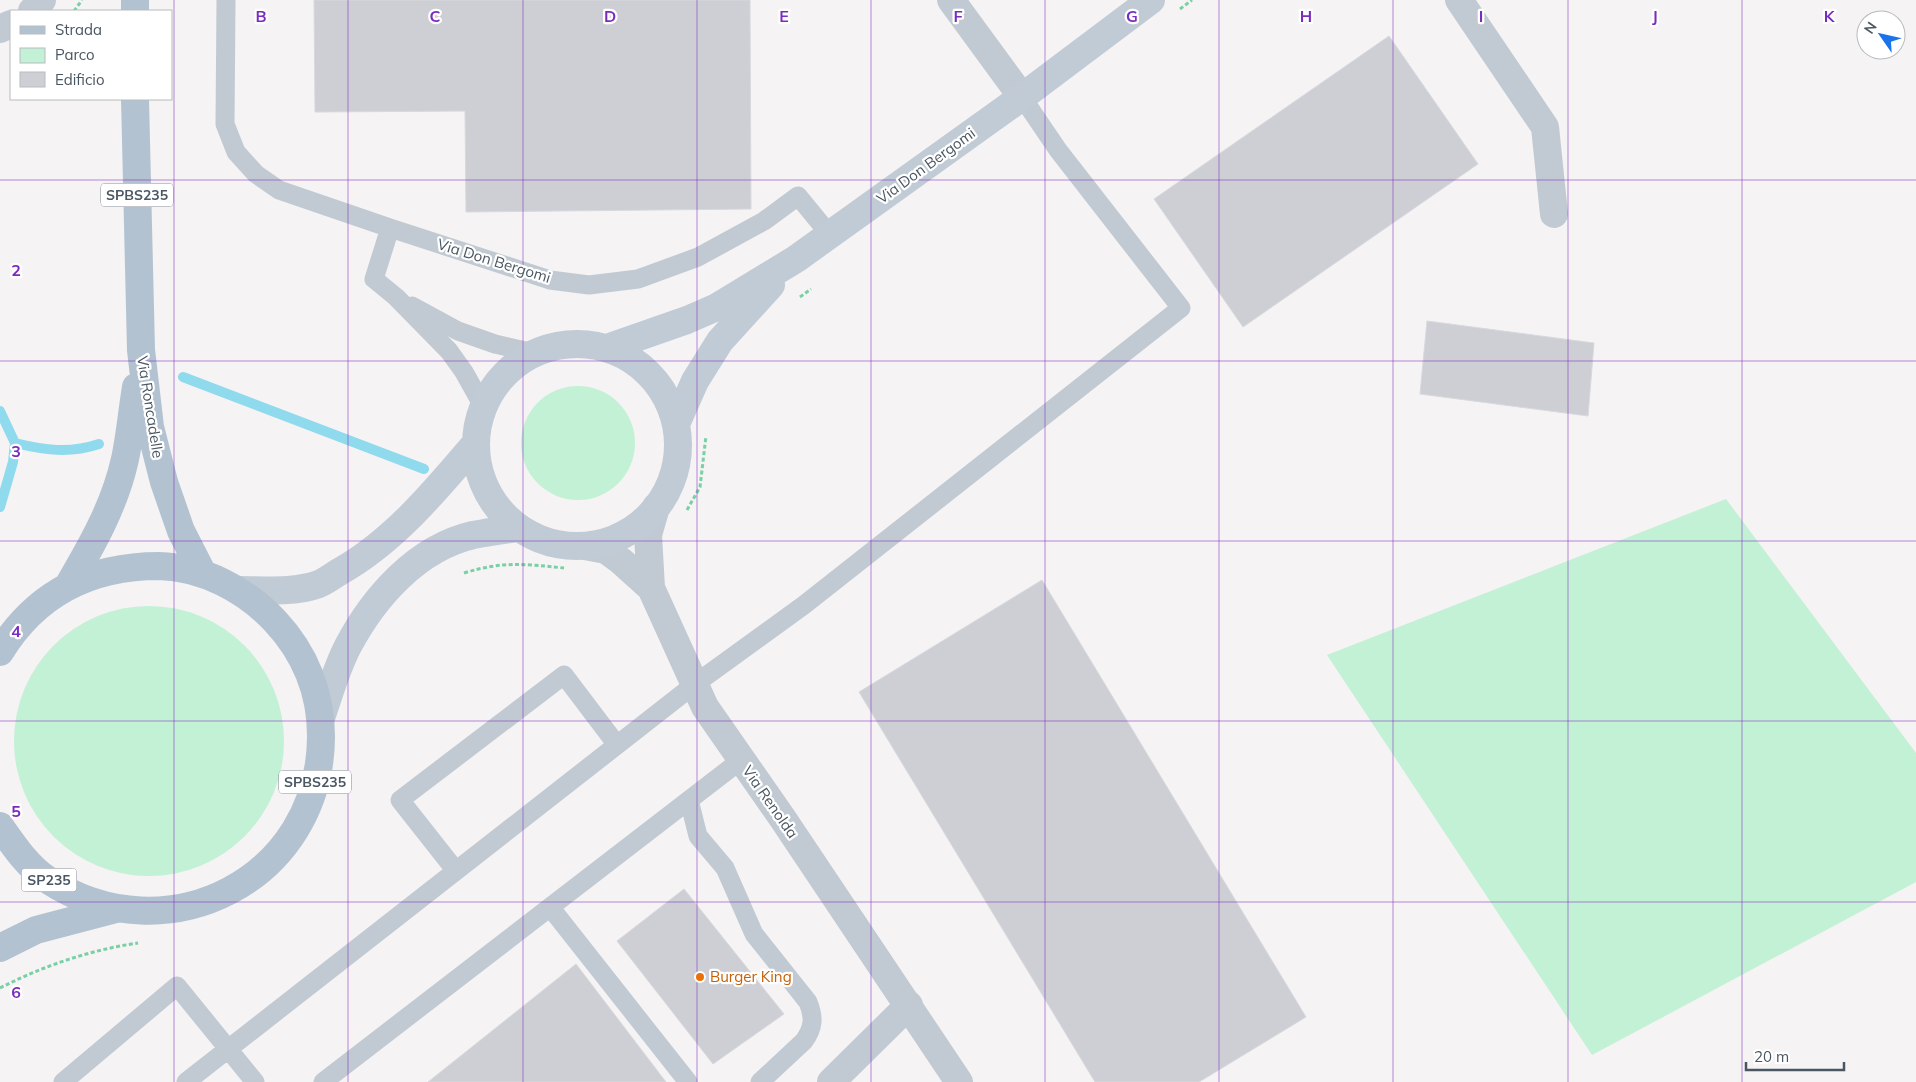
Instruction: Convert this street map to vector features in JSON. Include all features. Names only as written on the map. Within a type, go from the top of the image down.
[{"type":"main road","name":"Via Roncadelle","points":[[136,100],[138,290],[141,350],[150,428],[164,482],[180,531],[203,574]]},
{"type":"main road","points":[[68,586],[98,535],[115,492],[125,459],[141,350]]},
{"type":"main road","points":[[0,652],[30,613],[68,586],[101,572],[135,566],[170,566],[203,574]]},
{"type":"main road","name":"SPBS235","points":[[0,948],[36,930],[116,909],[157,912],[196,905],[234,889],[267,866],[293,834],[312,798],[321,758],[321,718],[314,687],[302,658],[285,632],[264,609],[239,590],[203,574]]},
{"type":"main road","name":"SP235","points":[[0,826],[19,853],[47,879],[80,898],[116,909]]},
{"type":"street","points":[[33,10],[42,0]]},
{"type":"street","points":[[951,0],[1022,97]]},
{"type":"street","name":"Via Don Bergomi","points":[[608,348],[687,320],[717,307],[796,259],[1022,97],[1151,0]]},
{"type":"street","points":[[1458,0],[1545,127],[1554,214]]},
{"type":"street","name":"Via Don Bergomi","points":[[676,424],[695,381],[720,341],[751,305],[796,259]]},
{"type":"street","name":"Via Don Bergomi","points":[[583,343],[608,348],[639,364],[663,391],[676,424],[678,446],[675,468],[668,489],[656,507],[641,522],[624,534],[605,542],[585,546],[561,545],[539,539],[518,528],[495,505],[480,476],[475,444],[482,406],[495,384],[512,366],[534,353],[557,345],[583,343]]},
{"type":"street","points":[[239,590],[294,590],[319,584],[357,562],[391,534],[433,493],[475,444]]},
{"type":"street","name":"Via Renolda","points":[[650,588],[648,535],[656,507]]},
{"type":"street","points":[[321,718],[347,648],[366,615],[398,577],[435,550],[471,535],[518,528]]},
{"type":"street","name":"Via Renolda","points":[[585,546],[606,550],[650,588],[705,707],[909,1005],[959,1082]]},
{"type":"street","points":[[831,1082],[909,1005]]},
{"type":"lane","name":"Via Don Bergomi","points":[[226,0],[225,124],[236,152],[256,174],[279,190],[550,280],[588,285],[638,278],[698,257],[764,221],[798,196],[830,235]]},
{"type":"lane","points":[[186,1082],[695,684],[804,605],[1181,308],[1058,150],[1022,97]]},
{"type":"lane","points":[[390,228],[374,279],[396,297],[449,351],[464,372],[482,406]]},
{"type":"lane","points":[[396,297],[458,331],[495,344],[534,353]]},
{"type":"lane","points":[[456,871],[400,800],[564,675],[617,745]]},
{"type":"lane","points":[[323,1082],[742,760]]},
{"type":"lane","points":[[689,800],[698,836],[724,868],[754,934],[808,1002],[813,1015],[810,1034],[760,1082]]},
{"type":"lane","points":[[550,907],[688,1082]]},
{"type":"lane","points":[[63,1082],[177,986],[255,1082]]},
{"type":"path","points":[[1176,12],[1192,0]]},
{"type":"path","points":[[800,297],[816,285]]},
{"type":"path","points":[[682,517],[700,486],[707,429]]},
{"type":"green space","points":[[578,386],[600,390],[619,402],[631,421],[635,443],[631,465],[619,484],[600,496],[578,500],[556,496],[537,484],[525,465],[521,443],[525,421],[537,402],[556,390]]},
{"type":"green space","points":[[1726,499],[1916,753],[1916,882],[1592,1055],[1327,655]]},
{"type":"green space","points":[[162,606],[201,616],[224,628],[245,645],[262,666],[274,689],[282,715],[284,741],[282,767],[274,793],[262,816],[245,837],[224,854],[201,866],[162,876],[136,876],[97,866],[85,860],[63,846],[44,827],[24,793],[16,767],[14,728],[24,689],[30,677],[44,655],[63,636],[97,616],[123,608]]},
{"type":"building","points":[[314,0],[750,0],[751,209],[466,212],[465,111],[315,112]]},
{"type":"building","points":[[1389,36],[1478,164],[1243,327],[1154,199]]},
{"type":"building","points":[[1427,321],[1594,343],[1588,416],[1420,394]]},
{"type":"building","points":[[1042,580],[1306,1017],[1199,1082],[1095,1082],[859,692]]},
{"type":"building","name":"Burger King","points":[[684,889],[784,1014],[713,1064],[617,941]]},
{"type":"building","points":[[576,964],[666,1082],[428,1082]]},
{"type":"waterway","points":[[183,377],[424,469]]},
{"type":"waterway","points":[[0,411],[15,443],[13,462],[0,507]]},
{"type":"waterway","points":[[15,443],[57,450],[77,449],[99,444]]},
{"type":"place","name":"Burger King","points":[[700,977]]}]
